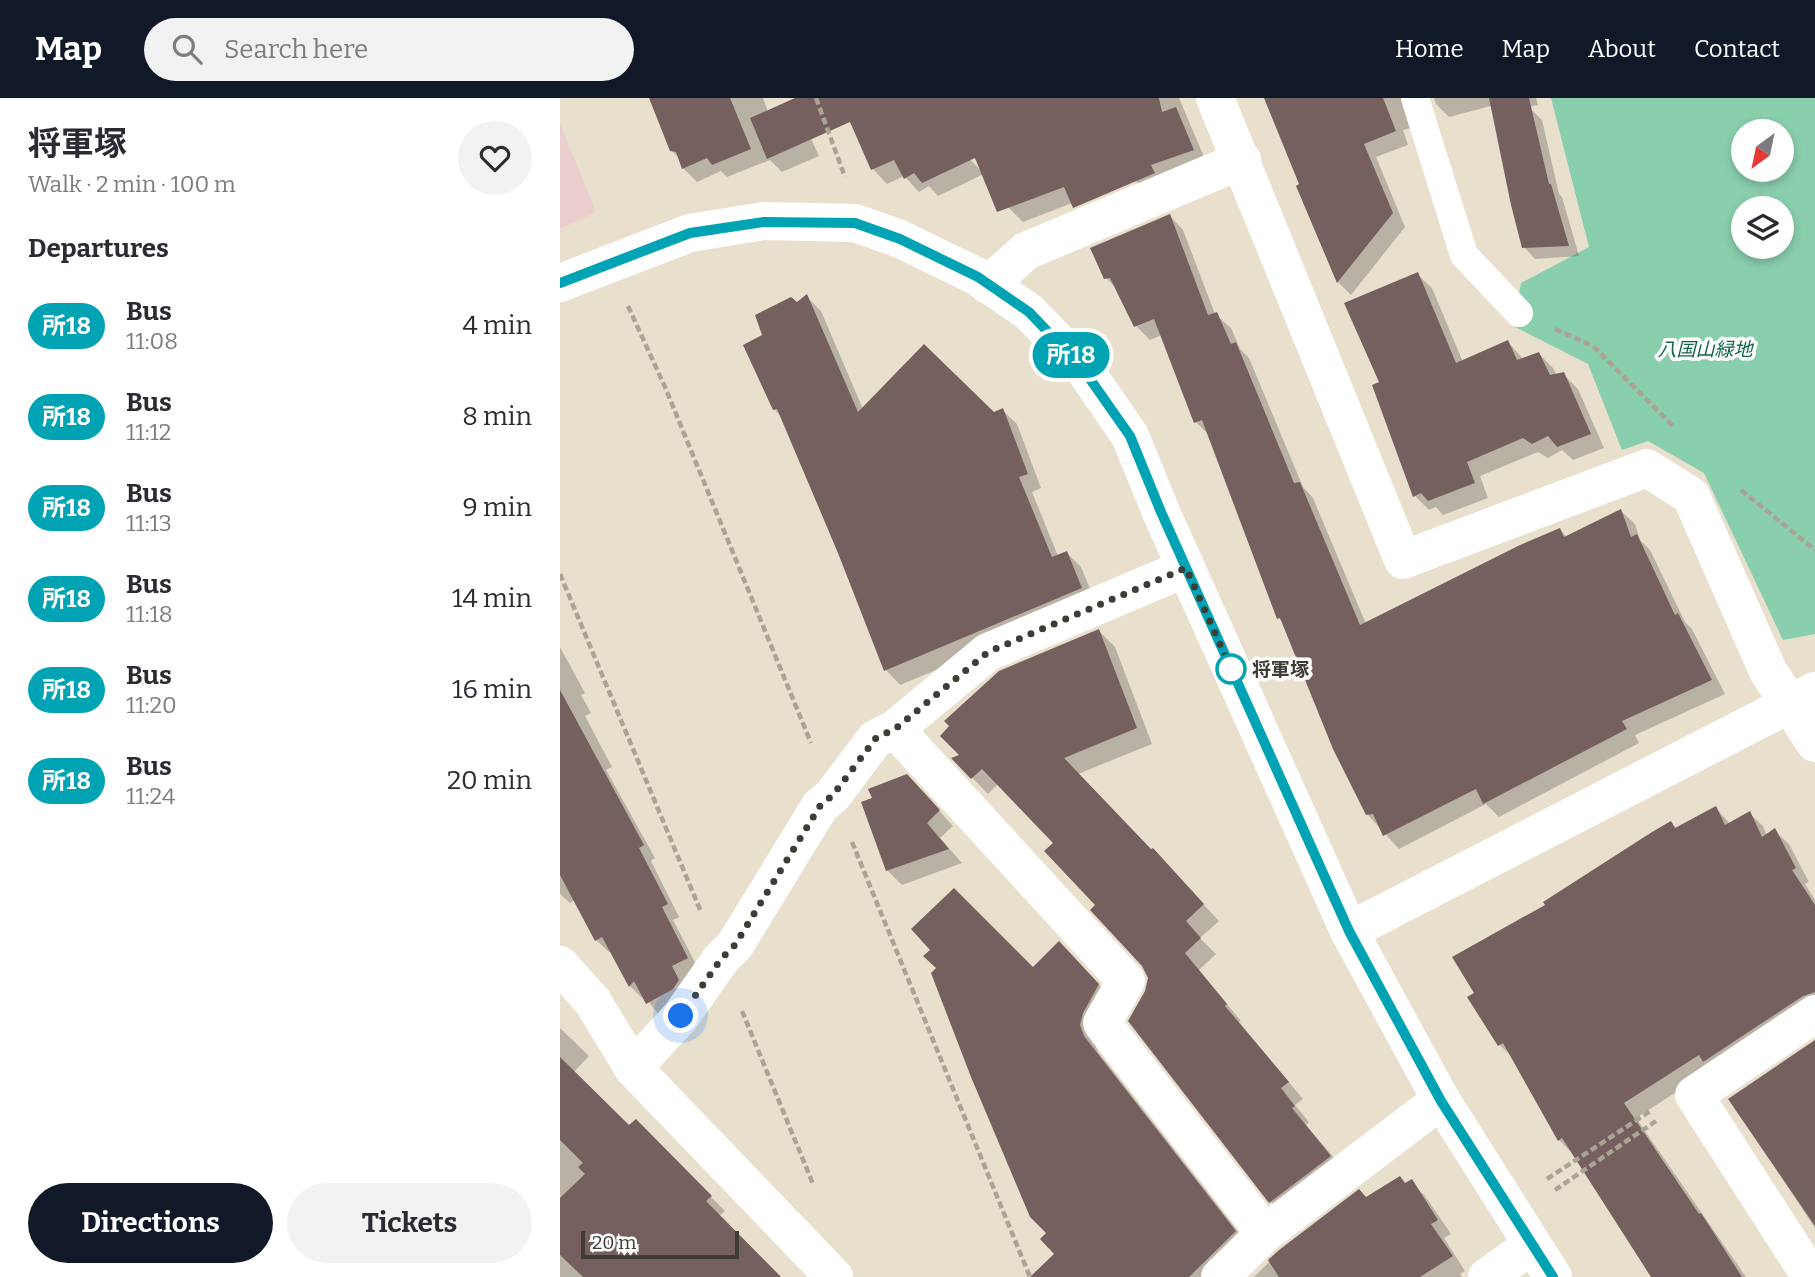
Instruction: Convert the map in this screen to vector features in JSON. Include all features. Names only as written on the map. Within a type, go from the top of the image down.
[{"type":"street","points":[[1215,98],[1403,560],[1647,468],[1691,496],[1768,671],[1801,698],[1815,743]]},
{"type":"street","points":[[988,285],[1026,251],[1242,160]]},
{"type":"street","points":[[560,283],[690,233],[764,222],[855,223],[900,239],[978,277],[1029,312],[1083,369],[1130,436],[1186,568],[1349,931],[1441,1101],[1553,1277]]},
{"type":"street","points":[[633,1068],[681,1016],[721,959],[735,945],[820,806],[833,795],[876,738],[895,729],[988,652],[1186,568]]},
{"type":"street","points":[[1349,931],[1801,698]]},
{"type":"street","points":[[895,729],[1126,981],[1102,1023],[1265,1233]]},
{"type":"street","points":[[560,965],[593,1002],[633,1068],[834,1277]]},
{"type":"street","points":[[1811,1277],[1695,1096],[1815,1014]]},
{"type":"street","points":[[1220,1277],[1265,1233],[1441,1101]]},
{"type":"street","points":[[1487,1277],[1532,1245]]},
{"type":"lane","points":[[1415,98],[1464,256],[1519,313]]},
{"type":"path","points":[[816,98],[846,181]]},
{"type":"path","points":[[1547,1179],[1669,1099],[1695,1096]]},
{"type":"path","points":[[1555,1190],[1695,1096]]},
{"type":"shaded area","points":[[560,124],[596,212],[560,229]]},
{"type":"green space","name":"八国山緑地","points":[[1551,98],[1815,98],[1815,634],[1783,640],[1704,473],[1648,441],[1622,450],[1588,364],[1513,326],[1521,283],[1589,247]]},
{"type":"building","points":[[649,98],[730,98],[751,149],[712,165],[707,158],[682,169],[676,152],[670,151]]},
{"type":"building","points":[[795,98],[1159,98],[1162,112],[1176,107],[1194,150],[1151,165],[1155,173],[1073,208],[1064,187],[997,212],[975,158],[922,183],[914,173],[904,179],[894,160],[871,170],[850,122],[767,159],[750,118]]},
{"type":"building","points":[[1264,98],[1383,98],[1396,131],[1364,144],[1393,213],[1337,283],[1296,186],[1299,184]]},
{"type":"building","points":[[1489,98],[1529,98],[1549,184],[1569,246],[1522,248]]},
{"type":"building","points":[[1170,214],[1208,315],[1217,312],[1231,344],[1236,342],[1294,483],[1300,482],[1360,625],[1520,545],[1560,528],[1564,537],[1621,509],[1631,537],[1637,534],[1675,615],[1678,613],[1712,680],[1622,721],[1627,729],[1483,804],[1476,789],[1383,836],[1373,814],[1366,815],[1333,749],[1280,618],[1277,619],[1202,420],[1194,423],[1154,319],[1134,327],[1110,278],[1104,279],[1090,248]]},
{"type":"building","points":[[1418,272],[1456,363],[1508,340],[1517,360],[1539,352],[1550,375],[1564,372],[1591,434],[1557,447],[1548,436],[1532,444],[1523,438],[1467,462],[1475,483],[1428,501],[1421,493],[1413,497],[1372,385],[1379,382],[1344,303]]},
{"type":"building","points":[[807,294],[858,412],[924,344],[994,412],[1003,408],[1028,474],[1019,477],[1052,557],[1067,551],[1082,588],[884,671],[777,409],[773,410],[743,345],[762,335],[755,315],[791,297],[797,302]]},
{"type":"building","points":[[1099,629],[1137,728],[1064,758],[1204,904],[1186,921],[1201,938],[1185,953],[1227,1004],[1225,1006],[1289,1082],[1281,1088],[1295,1106],[1292,1108],[1331,1156],[1269,1203],[1128,1021],[1145,991],[1148,978],[1142,966],[1090,910],[1095,905],[1044,851],[1053,843],[982,769],[971,779],[951,758],[959,755],[940,736],[949,726],[944,721],[999,671]]},
{"type":"building","points":[[560,690],[644,845],[639,848],[668,904],[662,907],[688,958],[672,966],[679,980],[673,989],[646,1004],[634,981],[629,987],[602,937],[595,941],[560,875]]},
{"type":"building","points":[[907,774],[940,810],[927,823],[949,849],[886,871],[861,802],[872,798],[868,789]]},
{"type":"building","points":[[1716,806],[1725,825],[1750,811],[1762,837],[1775,828],[1796,868],[1792,870],[1815,905],[1815,992],[1803,996],[1703,1062],[1699,1055],[1624,1103],[1742,1277],[1651,1277],[1562,1138],[1558,1141],[1503,1043],[1498,1046],[1467,997],[1474,993],[1452,957],[1545,905],[1543,902],[1671,821],[1675,828]]},
{"type":"building","points":[[954,888],[1033,967],[1059,941],[1099,984],[1083,1013],[1080,1025],[1084,1036],[1236,1231],[1189,1277],[1030,1277],[1054,1254],[1040,1239],[1046,1233],[1030,1217],[971,1077],[931,973],[936,968],[923,956],[930,950],[911,929]]},
{"type":"building","points":[[1815,1040],[1815,1226],[1728,1099]]},
{"type":"building","points":[[560,1057],[629,1125],[636,1119],[712,1196],[706,1201],[781,1277],[583,1277],[560,1255],[560,1198],[585,1174],[578,1167],[583,1163],[560,1140]]},
{"type":"building","points":[[1400,1176],[1405,1183],[1412,1179],[1438,1220],[1431,1224],[1453,1256],[1420,1277],[1279,1277],[1268,1260],[1279,1250],[1359,1189],[1366,1197]]},
{"type":"bus line","name":"所18","points":[[560,283],[690,233],[764,222],[855,223],[900,239],[978,277],[1029,312],[1083,369],[1130,436],[1161,512],[1349,931],[1441,1101],[1553,1277]]},
{"type":"place","name":"将軍塚","points":[[1231,669]]},
{"type":"route","points":[[681,1016],[721,959],[735,945],[820,806],[833,795],[876,738],[895,729],[988,652],[1186,568],[1231,669]]}]
